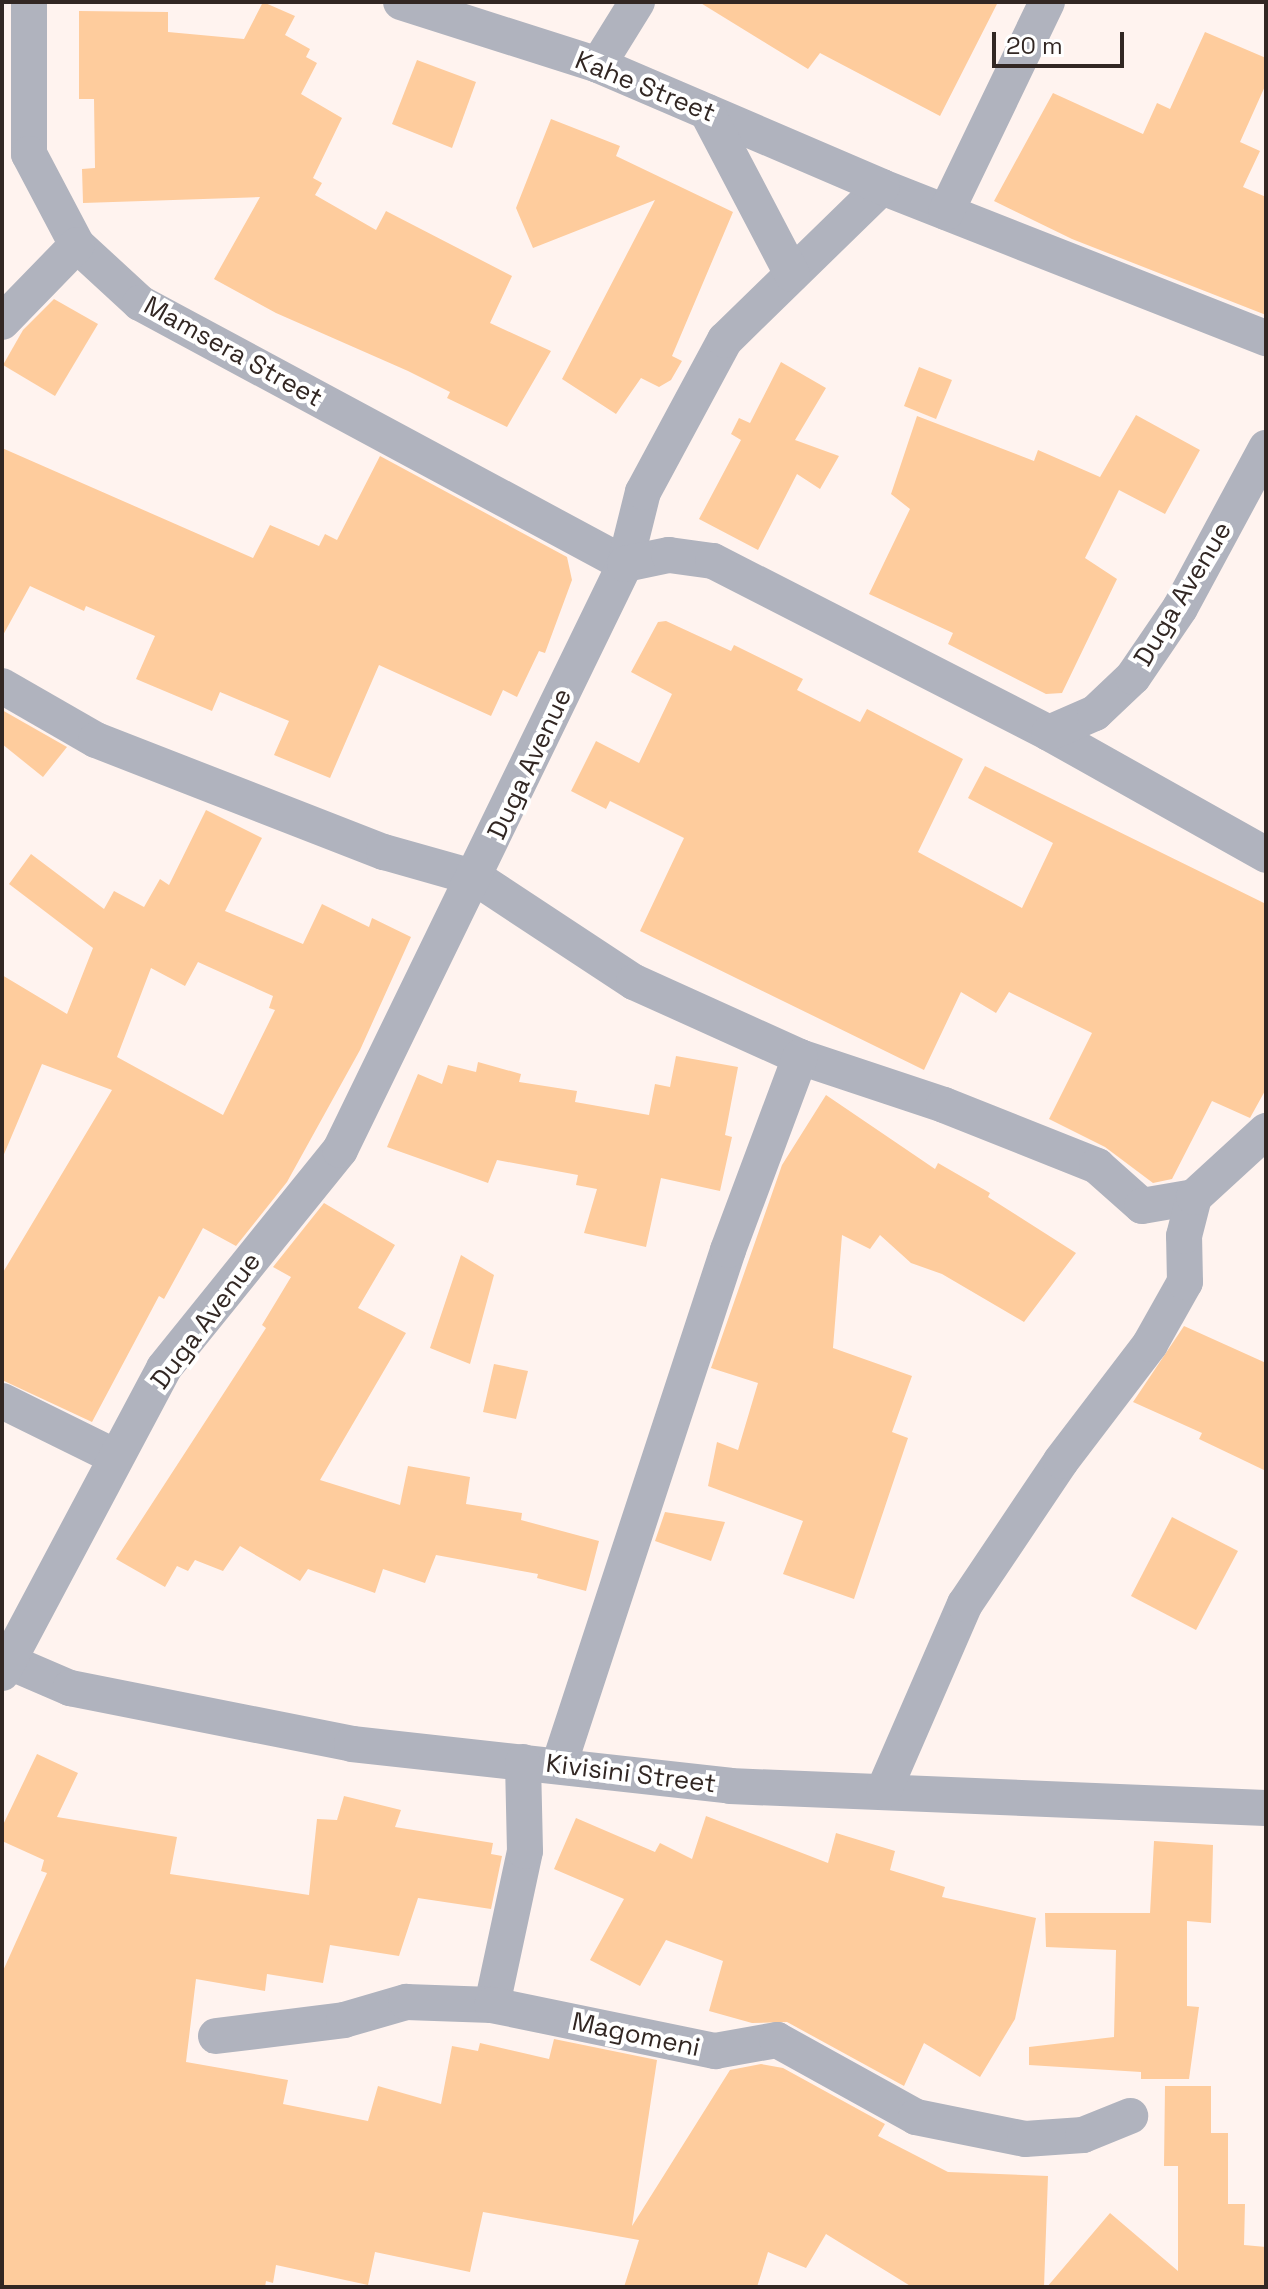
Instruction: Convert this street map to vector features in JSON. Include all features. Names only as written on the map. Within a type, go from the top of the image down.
[{"type":"street","name":"Mamsera Street","points":[[29,2],[29,154],[77,245],[140,303],[625,564]]},
{"type":"street","name":"Kahe Street","points":[[401,2],[598,65],[882,187],[1266,338]]},
{"type":"street","points":[[598,65],[637,2]]},
{"type":"street","points":[[946,212],[1047,2]]},
{"type":"street","points":[[707,112],[792,274],[882,187]]},
{"type":"street","points":[[2,322],[77,245]]},
{"type":"street","name":"Duga Avenue","points":[[4,1667],[164,1368],[340,1150],[476,878],[625,564],[643,492],[725,340],[792,274]]},
{"type":"street","name":"Duga Avenue","points":[[1049,733],[1095,713],[1133,677],[1180,608],[1266,448]]},
{"type":"street","points":[[625,564],[669,555],[713,561],[1049,733],[1266,855]]},
{"type":"street","points":[[2,686],[96,740],[384,852],[476,878],[634,982],[800,1057],[944,1105],[1097,1166],[1142,1206],[1194,1197],[1266,1131]]},
{"type":"street","points":[[559,1765],[728,1250],[800,1057]]},
{"type":"street","points":[[884,1790],[965,1604],[1061,1461],[1150,1344],[1185,1282],[1184,1236],[1194,1197]]},
{"type":"street","points":[[2,1401],[116,1457]]},
{"type":"street","name":"Kivisini Street","points":[[4,1667],[70,1688],[352,1744],[730,1786],[884,1790],[1041,1803],[1266,1808]]},
{"type":"street","points":[[492,2005],[525,1851],[523,1762]]},
{"type":"street","name":"Magomeni","points":[[216,2036],[344,2020],[406,2002],[492,2005],[715,2051],[777,2040],[916,2117],[1025,2139],[1083,2135],[1130,2116]]},
{"type":"building","points":[[263,2],[295,16],[285,35],[310,49],[306,57],[317,63],[301,94],[342,118],[313,178],[322,183],[315,195],[376,230],[386,211],[512,276],[490,323],[551,351],[507,427],[447,398],[450,392],[276,313],[214,279],[260,197],[83,203],[82,169],[95,168],[94,99],[79,99],[79,11],[168,12],[168,32],[244,39]]},
{"type":"building","points":[[699,2],[998,2],[940,116],[820,53],[808,69]]},
{"type":"building","points":[[1205,32],[1266,58],[1266,84],[1240,142],[1260,151],[1243,187],[1266,197],[1266,315],[1072,239],[994,201],[1053,93],[1143,134],[1157,103],[1170,109]]},
{"type":"building","points":[[417,60],[476,82],[452,148],[392,124]]},
{"type":"building","points":[[551,119],[620,146],[616,156],[733,212],[672,356],[682,361],[671,380],[659,387],[641,378],[616,414],[562,379],[655,200],[533,248],[516,208]]},
{"type":"building","points":[[54,299],[98,324],[55,396],[3,365],[23,330]]},
{"type":"building","points":[[781,362],[826,388],[795,440],[839,456],[820,489],[797,474],[758,550],[699,519],[741,440],[731,434],[739,418],[750,423]]},
{"type":"building","points":[[919,367],[952,380],[936,419],[904,406]]},
{"type":"building","points":[[1136,415],[1200,450],[1165,514],[1119,490],[1085,558],[1117,579],[1062,693],[1046,694],[948,644],[953,633],[869,594],[910,509],[891,494],[917,416],[1034,461],[1038,450],[1100,477]]},
{"type":"building","points":[[2,448],[253,558],[270,525],[319,546],[325,534],[337,540],[380,456],[567,557],[572,580],[545,653],[539,651],[517,697],[503,690],[491,716],[379,665],[330,778],[274,755],[289,721],[220,692],[212,711],[136,679],[155,636],[86,606],[84,611],[30,586],[2,637]]},
{"type":"building","points":[[666,621],[731,651],[734,645],[803,679],[797,690],[860,722],[867,709],[963,759],[918,852],[1022,908],[1053,843],[968,798],[985,766],[1266,904],[1266,1089],[1250,1118],[1212,1101],[1172,1179],[1153,1183],[1105,1147],[1049,1119],[1092,1033],[1009,992],[996,1013],[961,992],[924,1070],[640,931],[684,838],[610,801],[606,809],[571,791],[596,741],[639,763],[672,694],[631,672],[658,622]]},
{"type":"building","points":[[2,710],[67,747],[43,777],[2,744]]},
{"type":"building","points":[[206,810],[262,838],[225,911],[303,944],[322,904],[369,927],[372,918],[411,937],[360,1050],[287,1182],[236,1246],[203,1228],[164,1299],[159,1296],[92,1422],[2,1380],[2,1274],[112,1090],[42,1064],[2,1159],[2,975],[67,1014],[93,948],[9,884],[31,854],[104,909],[114,891],[144,907],[160,879],[169,885]],"holes":[[[198,962],[273,996],[269,1008],[275,1010],[223,1115],[117,1057],[151,968],[185,986]]]},
{"type":"building","points":[[676,1056],[738,1067],[725,1135],[732,1137],[720,1191],[661,1178],[646,1247],[584,1233],[597,1189],[576,1185],[578,1175],[497,1160],[488,1183],[387,1147],[418,1074],[442,1084],[448,1065],[476,1072],[478,1062],[521,1074],[519,1082],[577,1091],[575,1102],[649,1115],[655,1084],[670,1087]]},
{"type":"building","points":[[826,1095],[935,1169],[938,1163],[990,1193],[988,1197],[1076,1253],[1024,1322],[942,1274],[911,1263],[880,1235],[870,1249],[842,1235],[833,1348],[912,1376],[892,1432],[908,1438],[854,1599],[783,1574],[803,1521],[708,1486],[717,1442],[738,1450],[758,1383],[711,1368],[782,1165]]},
{"type":"building","points":[[324,1203],[395,1245],[358,1308],[406,1333],[320,1480],[400,1505],[408,1466],[470,1477],[466,1504],[522,1513],[521,1520],[599,1541],[586,1591],[537,1578],[538,1574],[436,1555],[425,1583],[383,1569],[375,1593],[308,1569],[300,1581],[240,1546],[223,1571],[195,1560],[188,1571],[177,1566],[165,1587],[116,1559],[266,1328],[262,1325],[291,1277],[273,1267]]},
{"type":"building","points":[[461,1255],[494,1275],[470,1364],[430,1348]]},
{"type":"building","points":[[1184,1326],[1266,1363],[1266,1471],[1199,1439],[1202,1433],[1133,1402]]},
{"type":"building","points":[[494,1364],[528,1371],[516,1419],[483,1412]]},
{"type":"building","points":[[665,1512],[725,1522],[711,1561],[655,1541]]},
{"type":"building","points":[[1172,1517],[1238,1551],[1196,1630],[1131,1596]]},
{"type":"building","points":[[37,1754],[78,1773],[57,1817],[177,1837],[170,1874],[309,1895],[317,1819],[337,1820],[344,1796],[401,1810],[395,1827],[493,1843],[491,1854],[502,1856],[491,1909],[418,1898],[399,1956],[330,1945],[323,1983],[267,1974],[265,1991],[196,1979],[186,2062],[288,2080],[283,2104],[368,2121],[378,2086],[441,2104],[452,2046],[478,2051],[480,2043],[549,2059],[554,2039],[657,2060],[632,2226],[730,2070],[761,2064],[783,2068],[885,2124],[878,2136],[948,2172],[1048,2176],[1044,2287],[912,2287],[826,2234],[806,2268],[768,2252],[757,2287],[624,2287],[639,2240],[483,2212],[470,2272],[375,2252],[368,2285],[276,2265],[273,2283],[266,2281],[265,2287],[2,2287],[2,1973],[47,1873],[41,1871],[44,1860],[2,1841],[2,1827]]},
{"type":"building","points":[[706,1816],[828,1863],[836,1833],[895,1851],[890,1870],[945,1887],[942,1897],[1036,1918],[1015,2019],[980,2077],[924,2043],[904,2086],[787,2022],[752,2023],[709,2011],[723,1961],[666,1940],[640,1986],[590,1960],[624,1899],[554,1869],[576,1818],[655,1852],[660,1843],[692,1859]]},
{"type":"building","points":[[1154,1841],[1213,1845],[1211,1923],[1187,1921],[1187,2006],[1199,2007],[1189,2079],[1141,2079],[1141,2072],[1029,2065],[1029,2047],[1114,2037],[1116,1950],[1046,1947],[1045,1913],[1150,1913]]},
{"type":"building","points":[[1165,2086],[1211,2086],[1211,2133],[1228,2133],[1228,2204],[1245,2204],[1244,2245],[1266,2247],[1266,2287],[1047,2287],[1110,2213],[1178,2271],[1178,2166],[1164,2166]]}]
